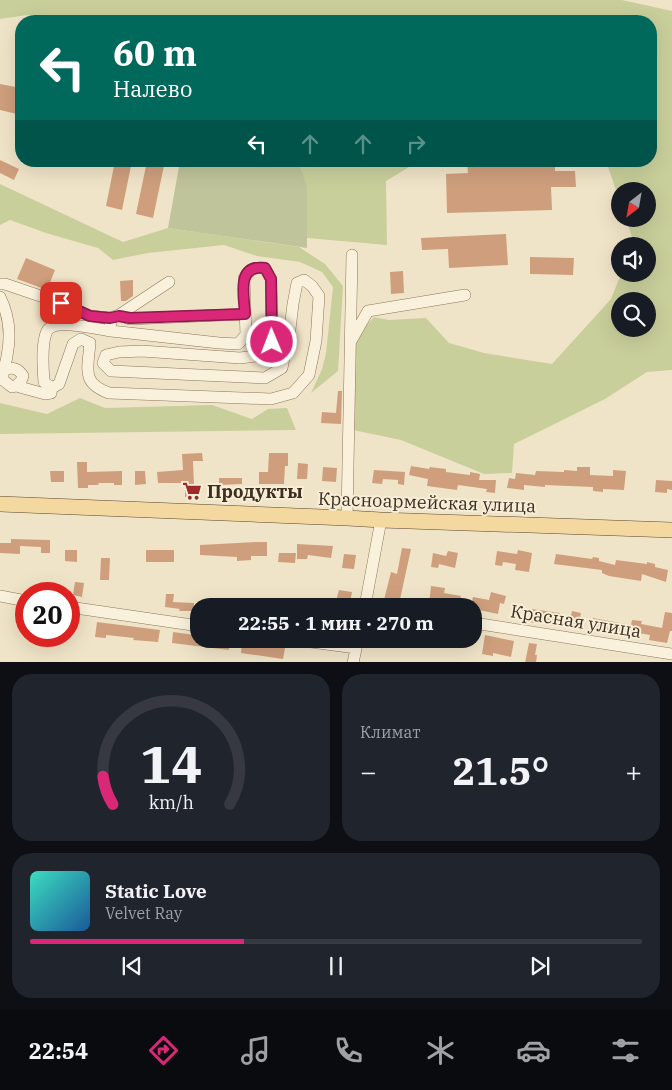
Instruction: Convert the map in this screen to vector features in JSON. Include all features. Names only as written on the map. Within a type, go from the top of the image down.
[{"type":"main road","name":"Красноармейская улица","points":[[0,504],[672,530]]},
{"type":"street","points":[[347,518],[352,255]]},
{"type":"street","points":[[0,297],[9,326],[10,343],[4,370],[16,368],[21,373],[23,376],[16,386],[45,394],[51,393],[52,388],[59,384],[73,344],[81,339],[90,343],[89,380],[96,388],[109,393],[271,399],[293,393],[309,375],[318,325],[319,296],[312,286],[304,280],[297,283],[282,368],[265,378],[111,372],[103,364],[106,356],[118,352],[142,351],[240,358],[266,353],[272,342],[271,279],[265,268],[255,267],[248,271],[244,278],[246,335],[238,344],[69,325],[54,325],[47,330],[44,342],[44,382],[52,388]]},
{"type":"street","points":[[111,331],[114,317],[170,282]]},
{"type":"street","points":[[0,284],[61,303],[90,316],[130,318],[245,314]]},
{"type":"street","points":[[350,342],[368,312],[466,295]]},
{"type":"street","points":[[368,598],[381,520]]},
{"type":"street","points":[[0,596],[15,599]]},
{"type":"street","points":[[80,609],[190,625]]},
{"type":"street","name":"Красная улица","points":[[482,624],[672,654]]},
{"type":"street","points":[[353,662],[356,648]]},
{"type":"green space","points":[[0,0],[622,0],[672,11],[672,370],[647,372],[605,399],[514,444],[512,473],[484,474],[401,440],[348,429],[350,343],[374,317],[389,320],[426,318],[449,343],[484,353],[552,364],[611,299],[611,337],[656,337],[656,292],[614,292],[618,282],[656,282],[656,237],[632,237],[629,228],[656,228],[656,182],[613,182],[608,167],[657,167],[657,15],[15,15],[15,17],[0,19]]},
{"type":"green space","points":[[179,167],[300,167],[307,186],[307,248],[168,228]]},
{"type":"green space","points":[[300,167],[409,167],[386,181],[387,245],[307,238],[307,187]]},
{"type":"green space","points":[[0,184],[123,242],[168,228],[299,247],[325,264],[343,286],[338,371],[311,393],[322,369],[326,353],[333,287],[322,272],[300,262],[257,256],[224,245],[148,253],[113,260],[98,248],[10,220],[0,225]]},
{"type":"green space","points":[[80,398],[105,408],[212,405],[252,419],[268,409],[287,408],[296,430],[0,434],[0,403],[47,414]]},
{"type":"building","points":[[0,84],[15,87],[15,114],[0,110]]},
{"type":"building","points":[[0,160],[19,169],[14,180],[0,173]]},
{"type":"building","points":[[114,167],[131,167],[122,210],[106,206]]},
{"type":"building","points":[[146,167],[164,167],[153,218],[136,214]]},
{"type":"building","points":[[468,167],[555,167],[555,171],[575,171],[576,187],[551,187],[552,210],[447,213],[446,174],[468,173]]},
{"type":"building","points":[[506,234],[508,265],[449,268],[448,249],[422,250],[421,238]]},
{"type":"building","points":[[530,257],[574,258],[573,275],[530,274]]},
{"type":"building","points":[[26,258],[55,270],[47,290],[17,279]]},
{"type":"building","points":[[403,271],[404,293],[391,294],[390,272]]},
{"type":"building","points":[[133,280],[133,296],[126,301],[121,301],[120,281]]},
{"type":"building","points":[[338,391],[342,391],[341,424],[321,423],[322,412],[336,413]]},
{"type":"building","points":[[202,453],[203,461],[193,461],[194,485],[198,485],[199,497],[185,497],[185,483],[158,483],[157,472],[183,470],[182,454]]},
{"type":"building","points":[[269,453],[288,453],[288,466],[285,466],[284,484],[259,484],[259,472],[268,472]]},
{"type":"building","points":[[77,462],[87,462],[87,472],[122,471],[122,485],[98,483],[99,485],[88,485],[88,488],[78,488]]},
{"type":"building","points":[[298,463],[308,464],[307,479],[297,479]]},
{"type":"building","points":[[411,466],[446,469],[446,472],[470,475],[470,472],[480,474],[479,480],[496,480],[495,493],[486,492],[487,489],[458,485],[457,490],[427,486],[428,479],[409,475]]},
{"type":"building","points":[[323,467],[337,468],[336,482],[322,481]]},
{"type":"building","points":[[577,467],[590,467],[590,475],[613,476],[613,470],[626,471],[624,490],[603,489],[603,492],[593,491],[593,487],[545,485],[545,487],[524,485],[524,490],[507,488],[509,478],[515,479],[516,473],[535,475],[536,471],[577,471]]},
{"type":"building","points":[[374,470],[405,472],[404,485],[398,484],[398,480],[383,479],[382,484],[372,483]]},
{"type":"building","points":[[50,471],[64,471],[64,482],[51,482]]},
{"type":"building","points":[[135,471],[145,471],[146,484],[135,485]]},
{"type":"building","points":[[219,478],[242,478],[242,484],[219,485]]},
{"type":"building","points":[[656,480],[672,481],[672,490],[667,489],[667,493],[655,492]]},
{"type":"building","points":[[11,539],[50,540],[50,553],[41,553],[41,547],[20,546],[20,554],[0,553],[0,543],[11,543]]},
{"type":"building","points":[[267,542],[267,556],[251,556],[251,560],[237,561],[237,557],[200,555],[200,545]]},
{"type":"building","points":[[297,544],[333,546],[331,558],[308,555],[307,559],[297,559]]},
{"type":"building","points":[[402,548],[411,549],[400,598],[384,598],[391,572],[397,574]]},
{"type":"building","points":[[65,550],[77,550],[77,562],[65,561]]},
{"type":"building","points":[[146,550],[174,550],[174,562],[146,562]]},
{"type":"building","points":[[518,550],[532,553],[529,572],[515,570],[516,564],[503,562],[502,566],[495,565],[497,551],[517,554]]},
{"type":"building","points":[[448,551],[458,553],[455,568],[439,564],[438,568],[431,567],[433,553],[446,556]]},
{"type":"building","points":[[279,553],[296,553],[295,563],[278,562]]},
{"type":"building","points":[[344,554],[356,555],[354,569],[342,568]]},
{"type":"building","points":[[556,554],[592,559],[593,557],[599,558],[599,561],[615,565],[616,560],[655,564],[655,567],[668,570],[666,582],[642,574],[641,581],[609,576],[602,573],[602,570],[554,564]]},
{"type":"building","points":[[101,558],[110,558],[109,580],[100,580]]},
{"type":"building","points":[[80,583],[84,583],[82,597],[80,597]]},
{"type":"building","points":[[431,586],[445,588],[444,593],[461,596],[461,598],[430,598]]},
{"type":"building","points":[[339,590],[352,592],[351,598],[337,598]]},
{"type":"building","points":[[491,592],[506,596],[504,604],[500,603],[498,614],[482,611],[482,599],[489,600]]},
{"type":"building","points":[[166,594],[174,594],[173,602],[190,603],[190,611],[179,611],[180,609],[165,607]]},
{"type":"building","points":[[532,609],[560,613],[558,625],[530,622]]},
{"type":"building","points":[[572,611],[581,613],[578,628],[569,626]]},
{"type":"building","points":[[665,612],[672,613],[672,631],[670,631],[667,643],[649,640],[650,635],[621,630],[620,636],[590,630],[593,618],[631,625],[632,620],[642,621],[641,624],[662,628]]},
{"type":"building","points":[[97,622],[160,630],[158,642],[106,635],[106,638],[95,637]]},
{"type":"building","points":[[173,632],[190,634],[190,645],[172,643]]},
{"type":"building","points":[[485,635],[514,641],[511,657],[493,653],[493,656],[482,654]]},
{"type":"building","points":[[529,643],[537,644],[536,662],[525,662]]},
{"type":"building","points":[[213,648],[229,648],[229,650]]},
{"type":"building","points":[[241,648],[285,648],[283,659],[241,653]]},
{"type":"place","name":"Продукты","points":[[192,491]]},
{"type":"route","points":[[61,303],[90,316],[110,318],[119,316],[130,318],[245,314],[244,278],[248,271],[255,267],[265,268],[271,279],[272,342]]}]
